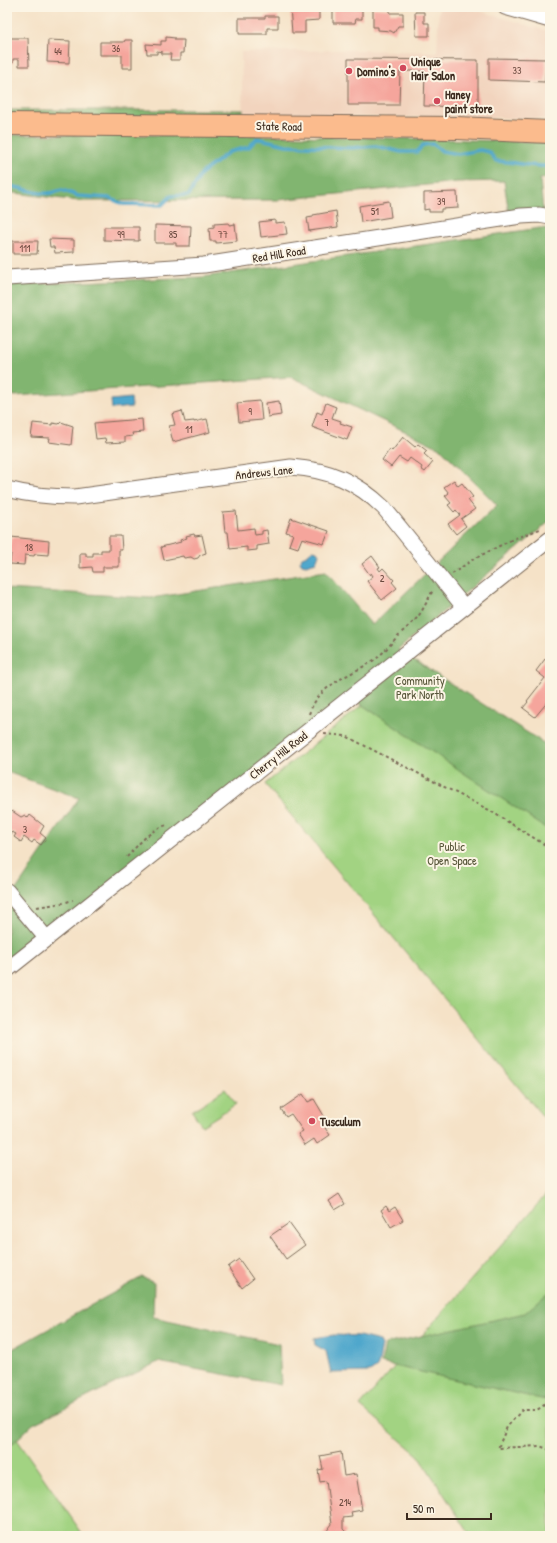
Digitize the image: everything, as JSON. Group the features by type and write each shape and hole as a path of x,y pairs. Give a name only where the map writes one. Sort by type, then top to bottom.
{"highway":[{"name":"State Road","path":"7,124 457,128 550,132"}],"street":[{"path":"505,7 550,20"},
{"name":"Red Hill Road","path":"7,278 204,265 520,216 539,215 550,217"},
{"name":"Andrews Lane","path":"7,489 32,495 75,497 291,467 326,472 357,486 384,508 464,607"},
{"name":"Cherry Hill Road","path":"7,970 464,607 547,534"},
{"path":"7,891 47,939"}],"path":[{"path":"448,577 472,560 513,539 547,534"},
{"path":"306,718 319,695 327,687 376,658 390,647 396,637 417,619 434,588"},
{"path":"323,734 346,736 489,810 550,848"},
{"path":"123,861 145,837 156,830 170,825"},
{"path":"24,912 39,907 72,901 78,896"},
{"path":"550,1401 537,1410 522,1410 507,1427 498,1448 540,1446 550,1450"}],"shaded area":[{"path":"439,7 466,7 550,32 550,119 479,117 243,117 241,52 347,50 437,52"}],"green space":[{"path":"7,110 243,110 243,117 7,117"},
{"path":"7,135 255,135 550,142 550,178 540,179 543,211 509,214 504,181 457,182 278,200 79,201 7,192"},
{"name":"Community Park North","path":"540,228 550,229 550,521 398,650 550,747 550,831 349,696 7,968 7,903 79,798 7,772 7,589 151,598 326,571 372,625 497,505 440,448 291,377 15,396 7,393 7,285 203,277"},
{"name":"Public Open Space","path":"417,661 550,755 550,1125 265,784"},
{"path":"225,1089 236,1104 202,1126 192,1111"},
{"path":"550,1190 550,1536 471,1536 419,1456 360,1406"},
{"path":"142,1277 154,1283 153,1317 279,1344 281,1385 158,1362 33,1424 7,1449 7,1352"},
{"path":"550,1291 550,1401 381,1363 385,1344 525,1313"},
{"path":"7,1425 84,1536 7,1536"}],"water":[{"path":"131,398 132,407 112,409 111,400"},
{"path":"313,550 317,551 319,554 316,562 306,565 302,564 300,561 302,557"},
{"path":"334,1335 359,1336 380,1341 382,1345 377,1367 370,1372 331,1373 326,1351 315,1345 314,1338"}],"building":[{"path":"290,7 319,7 319,20 305,21 305,33 292,33"},
{"path":"333,7 355,9 355,7 362,7 362,19 356,19 355,23 333,23"},
{"path":"373,8 390,9 390,13 403,13 403,26 398,26 394,33 391,31 378,30 378,27 373,27"},
{"path":"415,12 424,12 424,23 429,23 429,36 416,36"},
{"path":"265,16 278,16 278,28 267,28 267,34 239,34 239,18 265,18"},
{"path":"166,37 175,38 175,40 184,40 183,53 180,53 180,60 170,60 171,54 162,54 162,52 157,51 157,54 147,54 146,44 161,45 161,41 166,41"},
{"path":"7,38 28,38 29,66 19,66 19,59 13,59 13,63 7,63"},
{"path":"48,40 70,41 69,63 47,62"},
{"path":"125,40 132,40 132,68 122,68 122,55 100,55 100,42 124,42"},
{"path":"489,58 546,59 545,82 489,80"},
{"path":"348,59 478,60 478,107 424,106 425,71 400,71 399,105 348,105"},
{"path":"457,192 458,208 441,209 441,212 429,212 429,209 424,210 424,193"},
{"path":"389,201 391,217 361,222 359,206"},
{"path":"336,211 338,227 309,231 307,218 313,217 313,215"},
{"path":"275,220 275,223 285,222 287,234 261,237 259,222"},
{"path":"229,223 229,225 235,224 237,241 216,243 216,241 210,241 209,228 214,227 214,224"},
{"path":"155,225 191,226 190,246 176,246 176,243 155,243"},
{"path":"104,227 139,227 139,241 104,240"},
{"path":"49,239 74,240 74,252 55,253 54,247 50,247"},
{"path":"13,241 38,241 37,254 13,254"},
{"path":"260,401 262,420 239,422 237,403"},
{"path":"279,401 281,415 268,417 266,403"},
{"path":"326,403 336,407 332,418 341,421 340,423 352,427 347,440 312,427 317,412 322,414"},
{"path":"182,411 185,422 194,422 207,419 210,432 173,442 169,426 175,425 172,414"},
{"path":"142,419 143,432 132,433 133,436 125,437 125,442 106,443 105,438 96,439 94,423"},
{"path":"61,422 73,426 71,445 49,442 50,438 31,437 33,423 52,425 52,423 59,424"},
{"path":"403,437 415,447 418,444 427,451 424,454 433,462 425,472 421,469 422,467 410,458 407,462 399,457 391,467 382,460 390,449 392,451"},
{"path":"454,480 458,486 462,483 473,497 468,500 475,509 461,519 466,526 456,534 448,524 460,515 456,510 454,512 448,505 451,503 445,496 449,493 444,487"},
{"path":"236,511 238,530 254,528 255,535 262,534 262,531 267,530 269,544 257,546 257,550 247,551 247,547 230,549 228,532 225,532 223,512"},
{"path":"291,518 329,531 324,544 302,538 298,548 289,545 293,534 286,532"},
{"path":"194,534 195,536 202,535 206,553 194,559 191,557 184,558 183,556 164,560 161,547 181,542 180,540 187,538 186,536"},
{"path":"109,536 121,536 122,550 119,550 119,567 103,567 103,572 93,572 92,567 80,568 80,553 86,553 86,556 93,556 93,553 101,553 101,550 109,550"},
{"path":"11,537 49,541 48,555 25,555 24,565 10,564 11,553 9,553"},
{"path":"372,556 380,567 378,568 380,571 383,568 394,580 392,582 397,588 382,600 367,581 373,576 371,573 370,575 362,564"},
{"path":"545,659 550,663 550,699 535,717 523,708 545,678 536,671"},
{"path":"12,811 21,817 25,815 28,818 30,815 44,826 40,833 46,838 41,845 34,840 32,843 24,837 21,842 14,837 16,834 12,832 10,834 7,832 7,815 8,816"},
{"name":"Tusculum","path":"303,1094 308,1102 314,1099 330,1126 325,1128 330,1135 317,1144 314,1139 305,1145 298,1134 303,1131 291,1114 286,1117 281,1109"},
{"path":"339,1194 345,1204 335,1210 329,1201"},
{"path":"386,1206 389,1211 395,1207 403,1220 391,1227 381,1210"},
{"path":"289,1223 305,1245 286,1259 270,1236"},
{"path":"239,1259 253,1279 242,1288 228,1267"},
{"path":"341,1452 344,1476 356,1474 362,1510 351,1512 352,1517 343,1518 343,1529 346,1532 343,1536 323,1536 332,1524 326,1481 320,1482 318,1470 323,1469 320,1456"}],"waterway":[{"path":"7,186 40,193 62,190 78,196 109,198 123,204 162,205 171,196 189,195 202,173 229,152 249,147 257,138 286,145 351,148 376,146 401,152 417,152 423,145 433,144 442,151 458,154 480,150 489,152 496,161 536,166 550,166"}],"place":[{"name":"Unique Hair Salon","path":"403,68"},
{"name":"Domino's","path":"349,71"},
{"name":"Haney paint store","path":"437,101"},
{"name":"Tusculum","path":"312,1121"}]}
